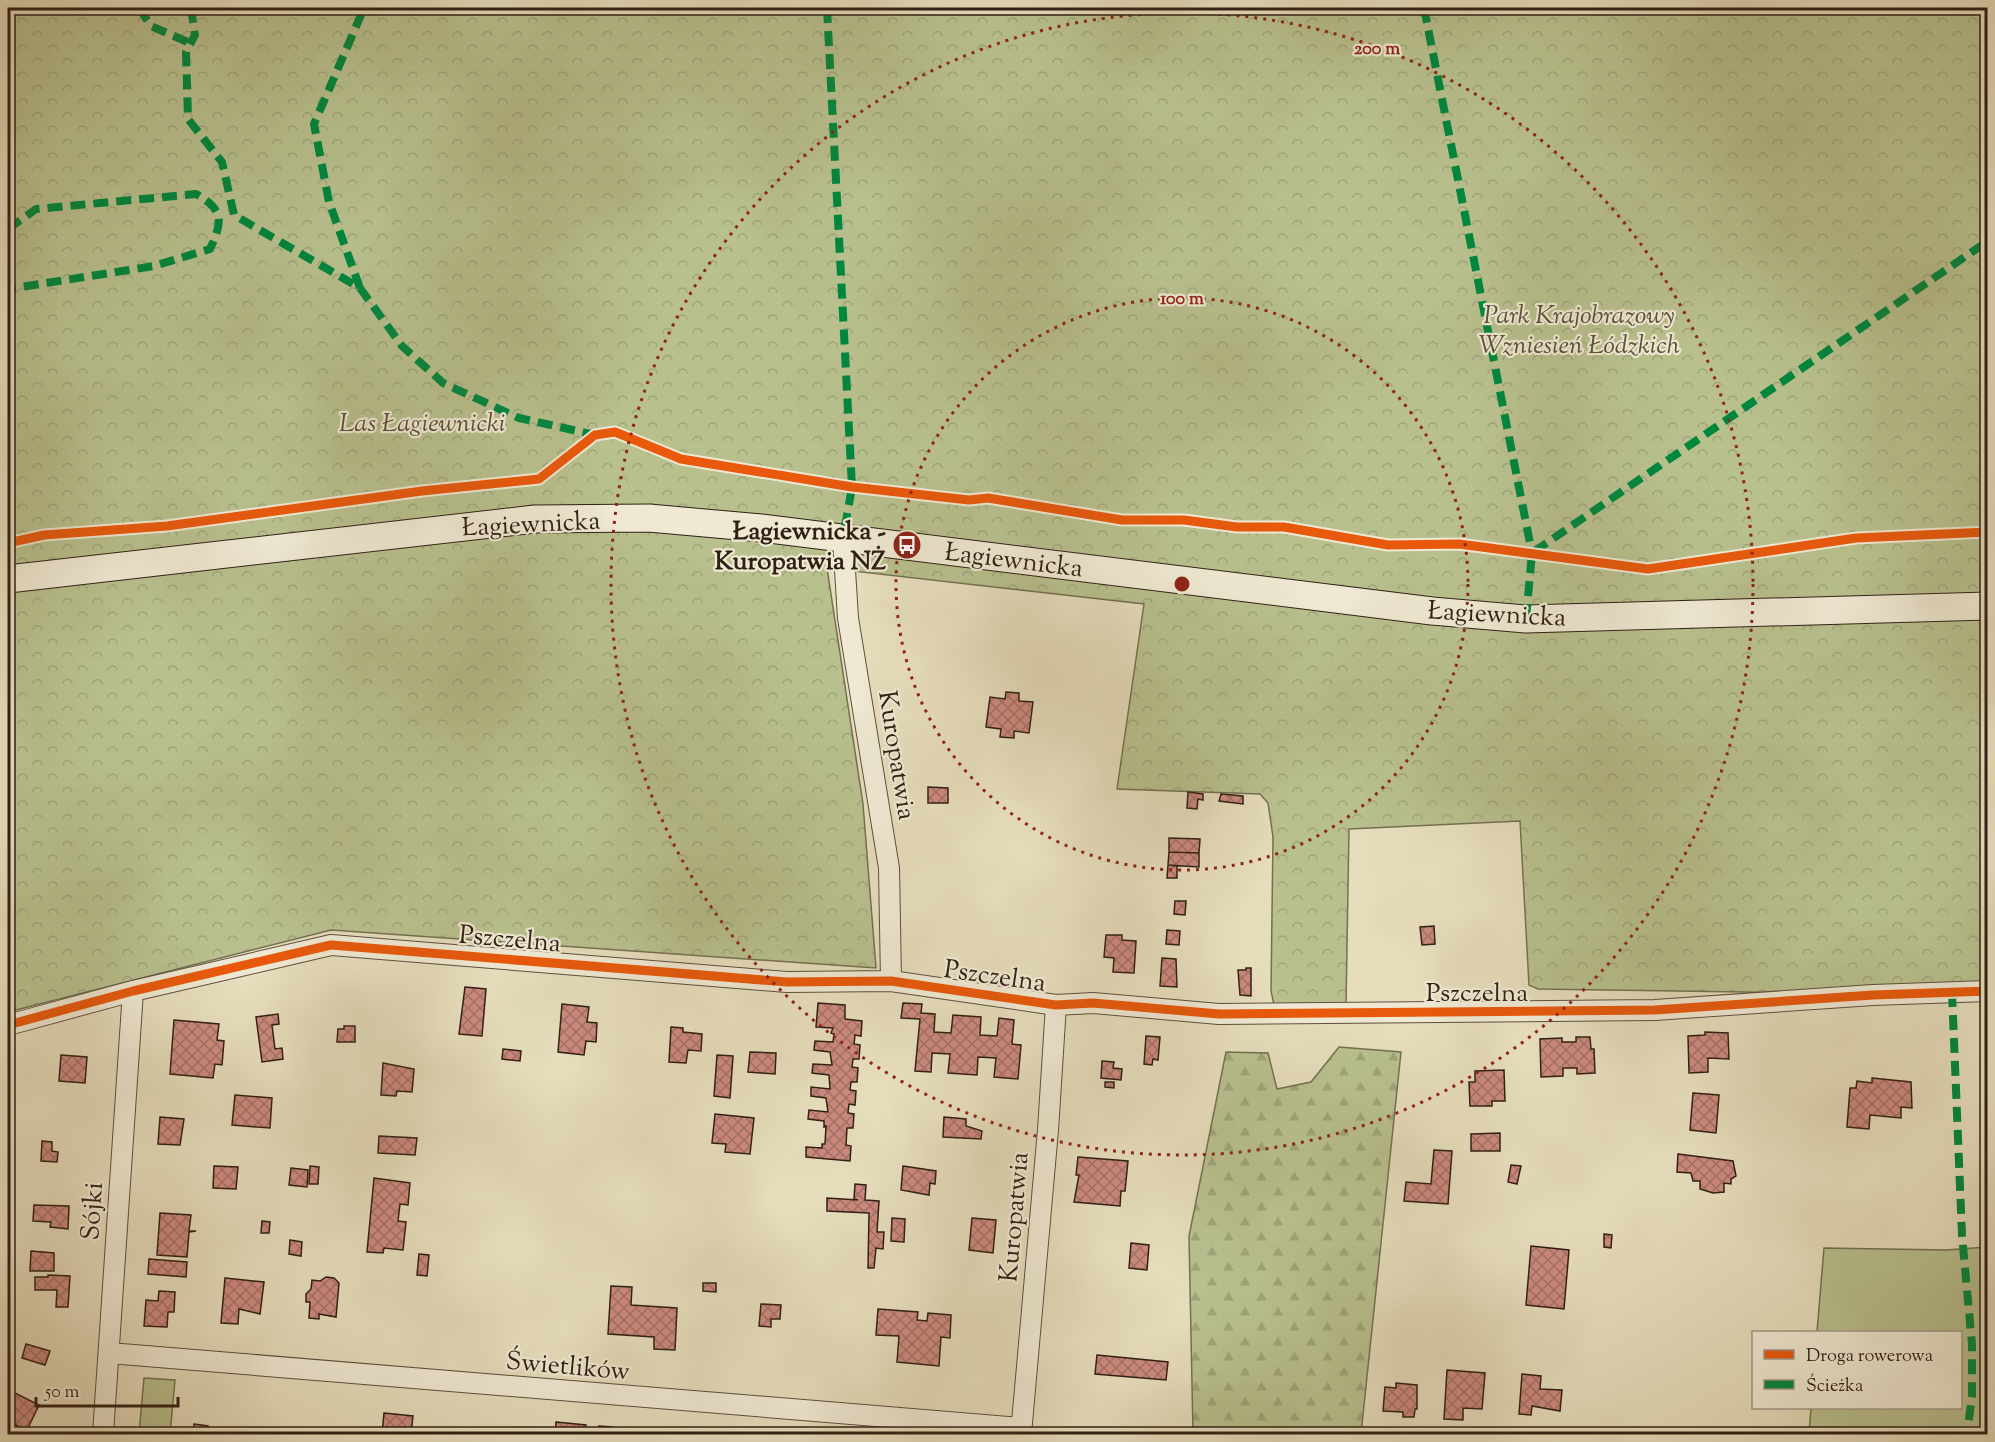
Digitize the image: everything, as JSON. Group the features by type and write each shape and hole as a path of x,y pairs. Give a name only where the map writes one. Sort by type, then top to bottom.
{"street":[{"name":"Łagiewnicka","path":"8,579 536,519 604,518 694,521 1412,609 1526,619 1988,606"},
{"name":"Kuropatwia","path":"843,538 848,618 889,868 891,981"},
{"name":"Pszczelna","path":"8,1025 133,991 332,945 787,982 891,981 1056,1005 1093,1003 1219,1014 1655,1010 1873,995 1988,991"},
{"name":"Sójki","path":"103,1434 133,991"},
{"name":"Kuropatwia","path":"1021,1431 1048,1130 1056,1005"},
{"name":"Świetlików","path":"109,1353 1021,1431"}],"green space":[{"name":"Las Łagiewnicki","path":"8,8 1987,8 1987,991 1880,994 1538,989 1529,985 1520,821 1349,829 1346,1005 1274,1005 1271,991 1273,837 1268,803 1260,794 1117,789 1144,604 827,568 863,804 876,968 331,930 8,1012"},
{"path":"1339,1047 1401,1052 1361,1434 1193,1434 1189,1236 1226,1052 1268,1053 1277,1089 1311,1082"},
{"path":"1987,1247 1987,1434 1809,1434 1811,1409 1962,1409 1962,1331 1817,1331 1824,1248 1946,1250"},
{"path":"144,1378 175,1380 170,1434 139,1434"}],"building":[{"path":"1006,692 1019,693 1019,701 1033,702 1029,733 1014,731 1014,738 1000,737 1001,729 986,727 990,697 1005,699"},
{"path":"928,787 948,788 948,803 928,803"},
{"path":"1188,792 1203,794 1203,800 1198,799 1197,809 1187,808"},
{"path":"1221,794 1243,796 1243,804 1219,801"},
{"path":"1169,838 1200,839 1199,853 1169,852"},
{"path":"1169,852 1199,853 1199,867 1168,865"},
{"path":"1168,865 1177,866 1177,878 1167,878"},
{"path":"1175,901 1186,901 1185,915 1174,914"},
{"path":"1434,926 1435,944 1422,945 1420,927"},
{"path":"1167,930 1180,931 1179,945 1166,944"},
{"path":"1106,935 1122,935 1122,940 1136,941 1134,973 1113,972 1114,958 1104,957"},
{"path":"1162,958 1176,959 1177,987 1160,986"},
{"path":"1246,968 1251,968 1251,996 1240,995 1238,970 1246,970"},
{"path":"465,987 486,989 482,1036 459,1034"},
{"path":"818,1003 845,1005 845,1019 862,1021 861,1036 855,1035 854,1044 860,1045 859,1059 853,1059 852,1067 858,1068 857,1082 851,1082 850,1090 856,1091 855,1105 849,1104 848,1113 854,1114 853,1128 847,1128 846,1145 851,1146 850,1161 806,1157 806,1147 822,1148 822,1144 825,1144 824,1121 808,1119 809,1110 828,1112 826,1098 811,1096 811,1087 830,1089 829,1075 812,1073 813,1064 832,1065 830,1052 814,1050 815,1041 833,1042 834,1034 831,1033 833,1028 816,1027"},
{"path":"903,1003 922,1004 921,1013 935,1014 934,1032 951,1033 953,1015 981,1017 980,1035 997,1036 999,1018 1014,1020 1012,1044 1021,1045 1018,1079 994,1077 996,1058 978,1057 977,1075 948,1073 950,1054 932,1053 931,1072 915,1071 920,1019 901,1018"},
{"path":"562,1004 589,1007 587,1022 597,1023 596,1042 586,1041 584,1055 558,1052"},
{"path":"278,1014 279,1024 272,1025 275,1049 282,1048 283,1059 262,1062 256,1017"},
{"path":"174,1020 219,1024 217,1040 224,1041 222,1065 215,1064 213,1078 170,1074"},
{"path":"344,1026 355,1026 355,1042 337,1042 338,1029 344,1029"},
{"path":"671,1027 683,1028 683,1032 702,1034 701,1051 688,1050 686,1063 669,1062"},
{"path":"1705,1032 1728,1033 1729,1059 1708,1058 1708,1072 1689,1073 1688,1036 1705,1035"},
{"path":"1146,1036 1160,1037 1158,1060 1153,1059 1152,1065 1144,1064"},
{"path":"1576,1037 1590,1037 1591,1049 1594,1049 1595,1073 1577,1074 1577,1068 1563,1068 1563,1076 1541,1077 1540,1039 1562,1038 1562,1042 1576,1042"},
{"path":"503,1049 521,1051 520,1061 502,1059"},
{"path":"750,1052 776,1053 775,1074 748,1072"},
{"path":"61,1055 87,1057 85,1083 59,1081"},
{"path":"717,1055 733,1056 730,1098 714,1096"},
{"path":"1102,1061 1114,1062 1113,1068 1122,1069 1121,1080 1101,1078"},
{"path":"383,1063 414,1069 412,1092 397,1091 396,1096 381,1095"},
{"path":"1504,1070 1505,1101 1492,1101 1492,1106 1470,1106 1469,1082 1475,1082 1475,1071"},
{"path":"1872,1078 1911,1082 1912,1108 1901,1107 1901,1118 1870,1115 1869,1129 1847,1127 1850,1088 1856,1088 1857,1081 1872,1083"},
{"path":"1105,1082 1114,1082 1114,1088 1105,1087"},
{"path":"1693,1093 1719,1095 1716,1133 1690,1130"},
{"path":"235,1095 272,1098 270,1128 232,1125"},
{"path":"715,1114 754,1118 750,1154 725,1152 726,1144 712,1143"},
{"path":"160,1117 184,1119 180,1145 158,1144"},
{"path":"944,1117 966,1119 966,1126 982,1131 981,1139 943,1137"},
{"path":"1500,1133 1500,1151 1471,1151 1471,1134"},
{"path":"379,1136 417,1138 415,1155 378,1153"},
{"path":"42,1141 52,1142 52,1151 58,1152 57,1162 41,1161"},
{"path":"1434,1150 1452,1151 1448,1204 1404,1201 1406,1182 1431,1184"},
{"path":"1678,1154 1733,1161 1736,1176 1731,1179 1731,1184 1724,1183 1724,1192 1713,1193 1700,1189 1700,1181 1693,1181 1691,1173 1677,1172"},
{"path":"1078,1157 1128,1161 1125,1191 1121,1191 1120,1206 1074,1202 1079,1175 1076,1175"},
{"path":"1511,1165 1521,1166 1517,1184 1508,1182"},
{"path":"214,1166 238,1167 236,1189 213,1188"},
{"path":"310,1166 319,1167 318,1184 309,1184"},
{"path":"903,1166 936,1171 935,1184 930,1183 929,1195 901,1190"},
{"path":"291,1168 308,1170 307,1187 289,1185"},
{"path":"374,1178 410,1183 408,1205 400,1204 398,1221 406,1222 403,1250 384,1248 383,1253 367,1252"},
{"path":"855,1184 866,1185 865,1200 879,1201 877,1232 884,1232 883,1249 876,1248 874,1268 868,1268 869,1213 827,1211 827,1198 858,1200 854,1199"},
{"path":"34,1205 69,1206 68,1229 50,1227 51,1222 33,1221"},
{"path":"160,1213 191,1215 189,1231 196,1231 189,1232 187,1257 157,1255"},
{"path":"892,1218 905,1219 904,1242 891,1241"},
{"path":"972,1218 996,1220 993,1253 969,1250"},
{"path":"262,1221 270,1222 269,1233 261,1233"},
{"path":"1604,1234 1612,1235 1611,1248 1604,1247"},
{"path":"290,1240 302,1242 301,1256 289,1254"},
{"path":"1131,1243 1149,1245 1147,1270 1129,1268"},
{"path":"1531,1246 1569,1250 1564,1309 1526,1305"},
{"path":"31,1251 54,1253 54,1271 30,1271"},
{"path":"419,1254 429,1255 427,1276 417,1275"},
{"path":"149,1259 187,1262 186,1277 148,1274"},
{"path":"48,1275 70,1276 68,1307 56,1307 57,1290 35,1290 35,1277 48,1277"},
{"path":"326,1277 334,1278 339,1283 336,1317 319,1314 319,1319 309,1318 310,1302 306,1302 306,1294 311,1289 312,1280 320,1281"},
{"path":"225,1278 264,1282 260,1314 239,1309 238,1324 221,1323"},
{"path":"703,1283 716,1283 716,1292 703,1291"},
{"path":"611,1286 632,1287 631,1305 677,1308 675,1350 654,1349 654,1337 608,1334"},
{"path":"159,1291 175,1292 174,1312 168,1312 167,1327 144,1326 146,1300 158,1301"},
{"path":"761,1304 781,1305 780,1319 771,1319 771,1327 759,1326"},
{"path":"878,1309 918,1312 917,1320 927,1321 928,1313 951,1315 950,1338 941,1337 939,1366 897,1362 899,1336 876,1335"},
{"path":"26,1344 50,1351 45,1365 22,1358"},
{"path":"1097,1355 1168,1362 1166,1380 1095,1374"},
{"path":"1447,1370 1485,1373 1482,1409 1463,1408 1463,1420 1444,1419"},
{"path":"1522,1374 1541,1376 1540,1389 1562,1390 1560,1411 1532,1406 1531,1415 1519,1414"},
{"path":"1396,1383 1417,1385 1417,1409 1415,1409 1414,1417 1403,1417 1403,1412 1383,1411 1385,1387 1396,1388"},
{"path":"13,1392 39,1405 28,1428 40,1434 14,1434 18,1426 8,1421 8,1404"},
{"path":"384,1413 413,1416 411,1434 382,1434"},
{"path":"556,1422 586,1425 585,1434 555,1434"},
{"path":"194,1424 208,1426 207,1434 193,1434"},
{"path":"599,1426 612,1427 612,1434 598,1434"},
{"path":"624,1430 637,1431 637,1434 624,1434"}],"marked path":[{"path":"139,8 151,26 190,43"},
{"path":"191,8 195,35 186,52 188,119 222,162 234,215 360,288 402,346 443,383 519,418 595,435"},
{"path":"360,288 329,202 314,124 364,8"},
{"path":"827,8 852,487 843,538"},
{"path":"1424,8 1532,553"},
{"path":"8,229 36,209 196,194 212,205 219,224 210,249 154,266 8,289"},
{"path":"1526,619 1532,553 1988,241"},
{"path":"1952,992 1962,1235 1972,1344 1972,1396 1967,1434"}],"cycle path":[{"path":"8,543 44,535 167,526 422,491 539,479 595,435 615,432 681,459 852,487 969,500 988,498 1122,520 1184,520 1237,527 1284,527 1388,545 1459,544 1648,569 1856,538 1988,532"},
{"path":"8,1025 133,991 331,945 787,982 891,981 1056,1005 1093,1003 1219,1014 1655,1010 1873,995 1988,991"}],"place":[{"name":"Łagiewnicka - Kuropatwia NŻ","path":"907,545"}],"park label":[{"name":"Park Krajobrazowy Wzniesień Łódzkich","path":"1579,329"}]}
